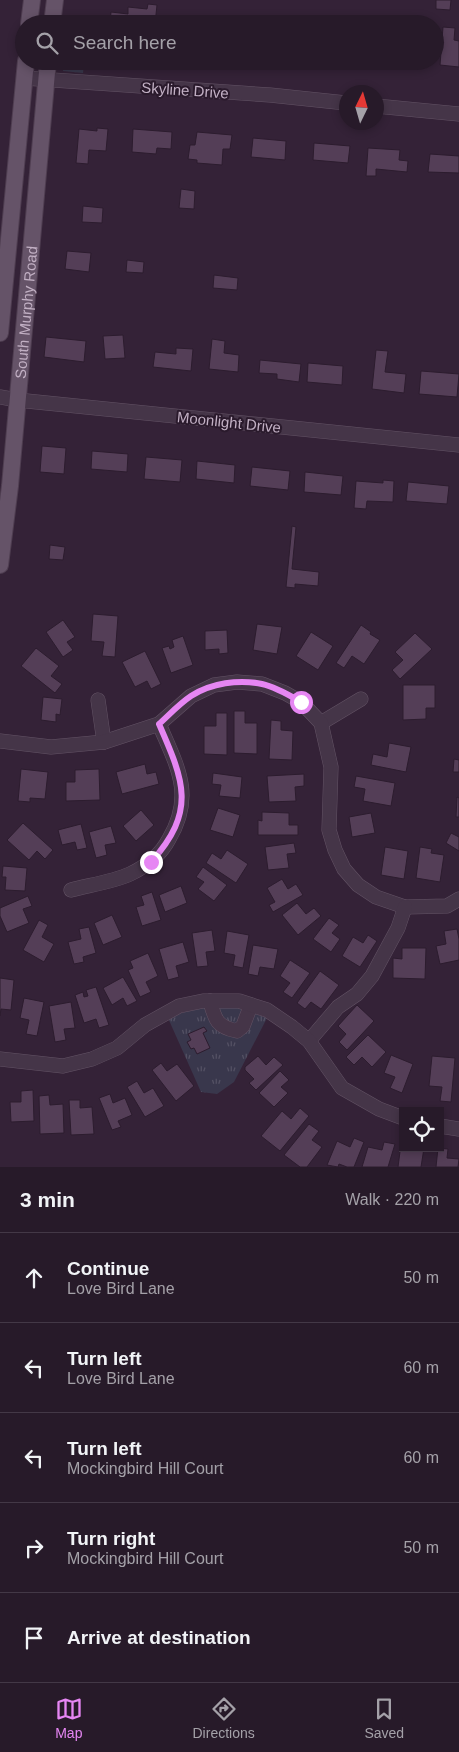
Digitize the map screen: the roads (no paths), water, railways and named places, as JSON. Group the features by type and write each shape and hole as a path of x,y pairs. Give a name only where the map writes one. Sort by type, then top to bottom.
{"main road":[{"path":"30,15 32,0"},
{"path":"53,15 55,0"},
{"name":"South Murphy Road","path":"0,333 25,70"},
{"name":"South Murphy Road","path":"0,565 10,486 47,70"}],"street":[{"name":"Skyline Drive","path":"24,78 270,95 339,102"},
{"path":"384,107 459,114"},
{"name":"Moonlight Drive","path":"0,397 459,444"},
{"path":"0,741 52,747 104,742 159,724 191,696 214,686 237,682 262,684 301,702 321,723 332,767 329,830 335,850 344,869 358,885 376,897 405,907 447,906 459,899"},
{"path":"321,723 361,698"},
{"path":"98,700 104,742"},
{"path":"71,890 128,875 151,862 164,848 176,827 183,805 182,784 175,761 159,724"},
{"path":"309,1041 338,1007 357,994 372,976 398,928 405,907"},
{"path":"0,1059 63,1066 92,1059 117,1048 145,1025 179,1006 203,1001 239,1001 267,1010 309,1041 342,1088 379,1109 399,1116"},
{"path":"210,1001 218,1023 226,1028 238,1031 243,1026 251,1005"},
{"path":"444,1127 459,1129"}]}
